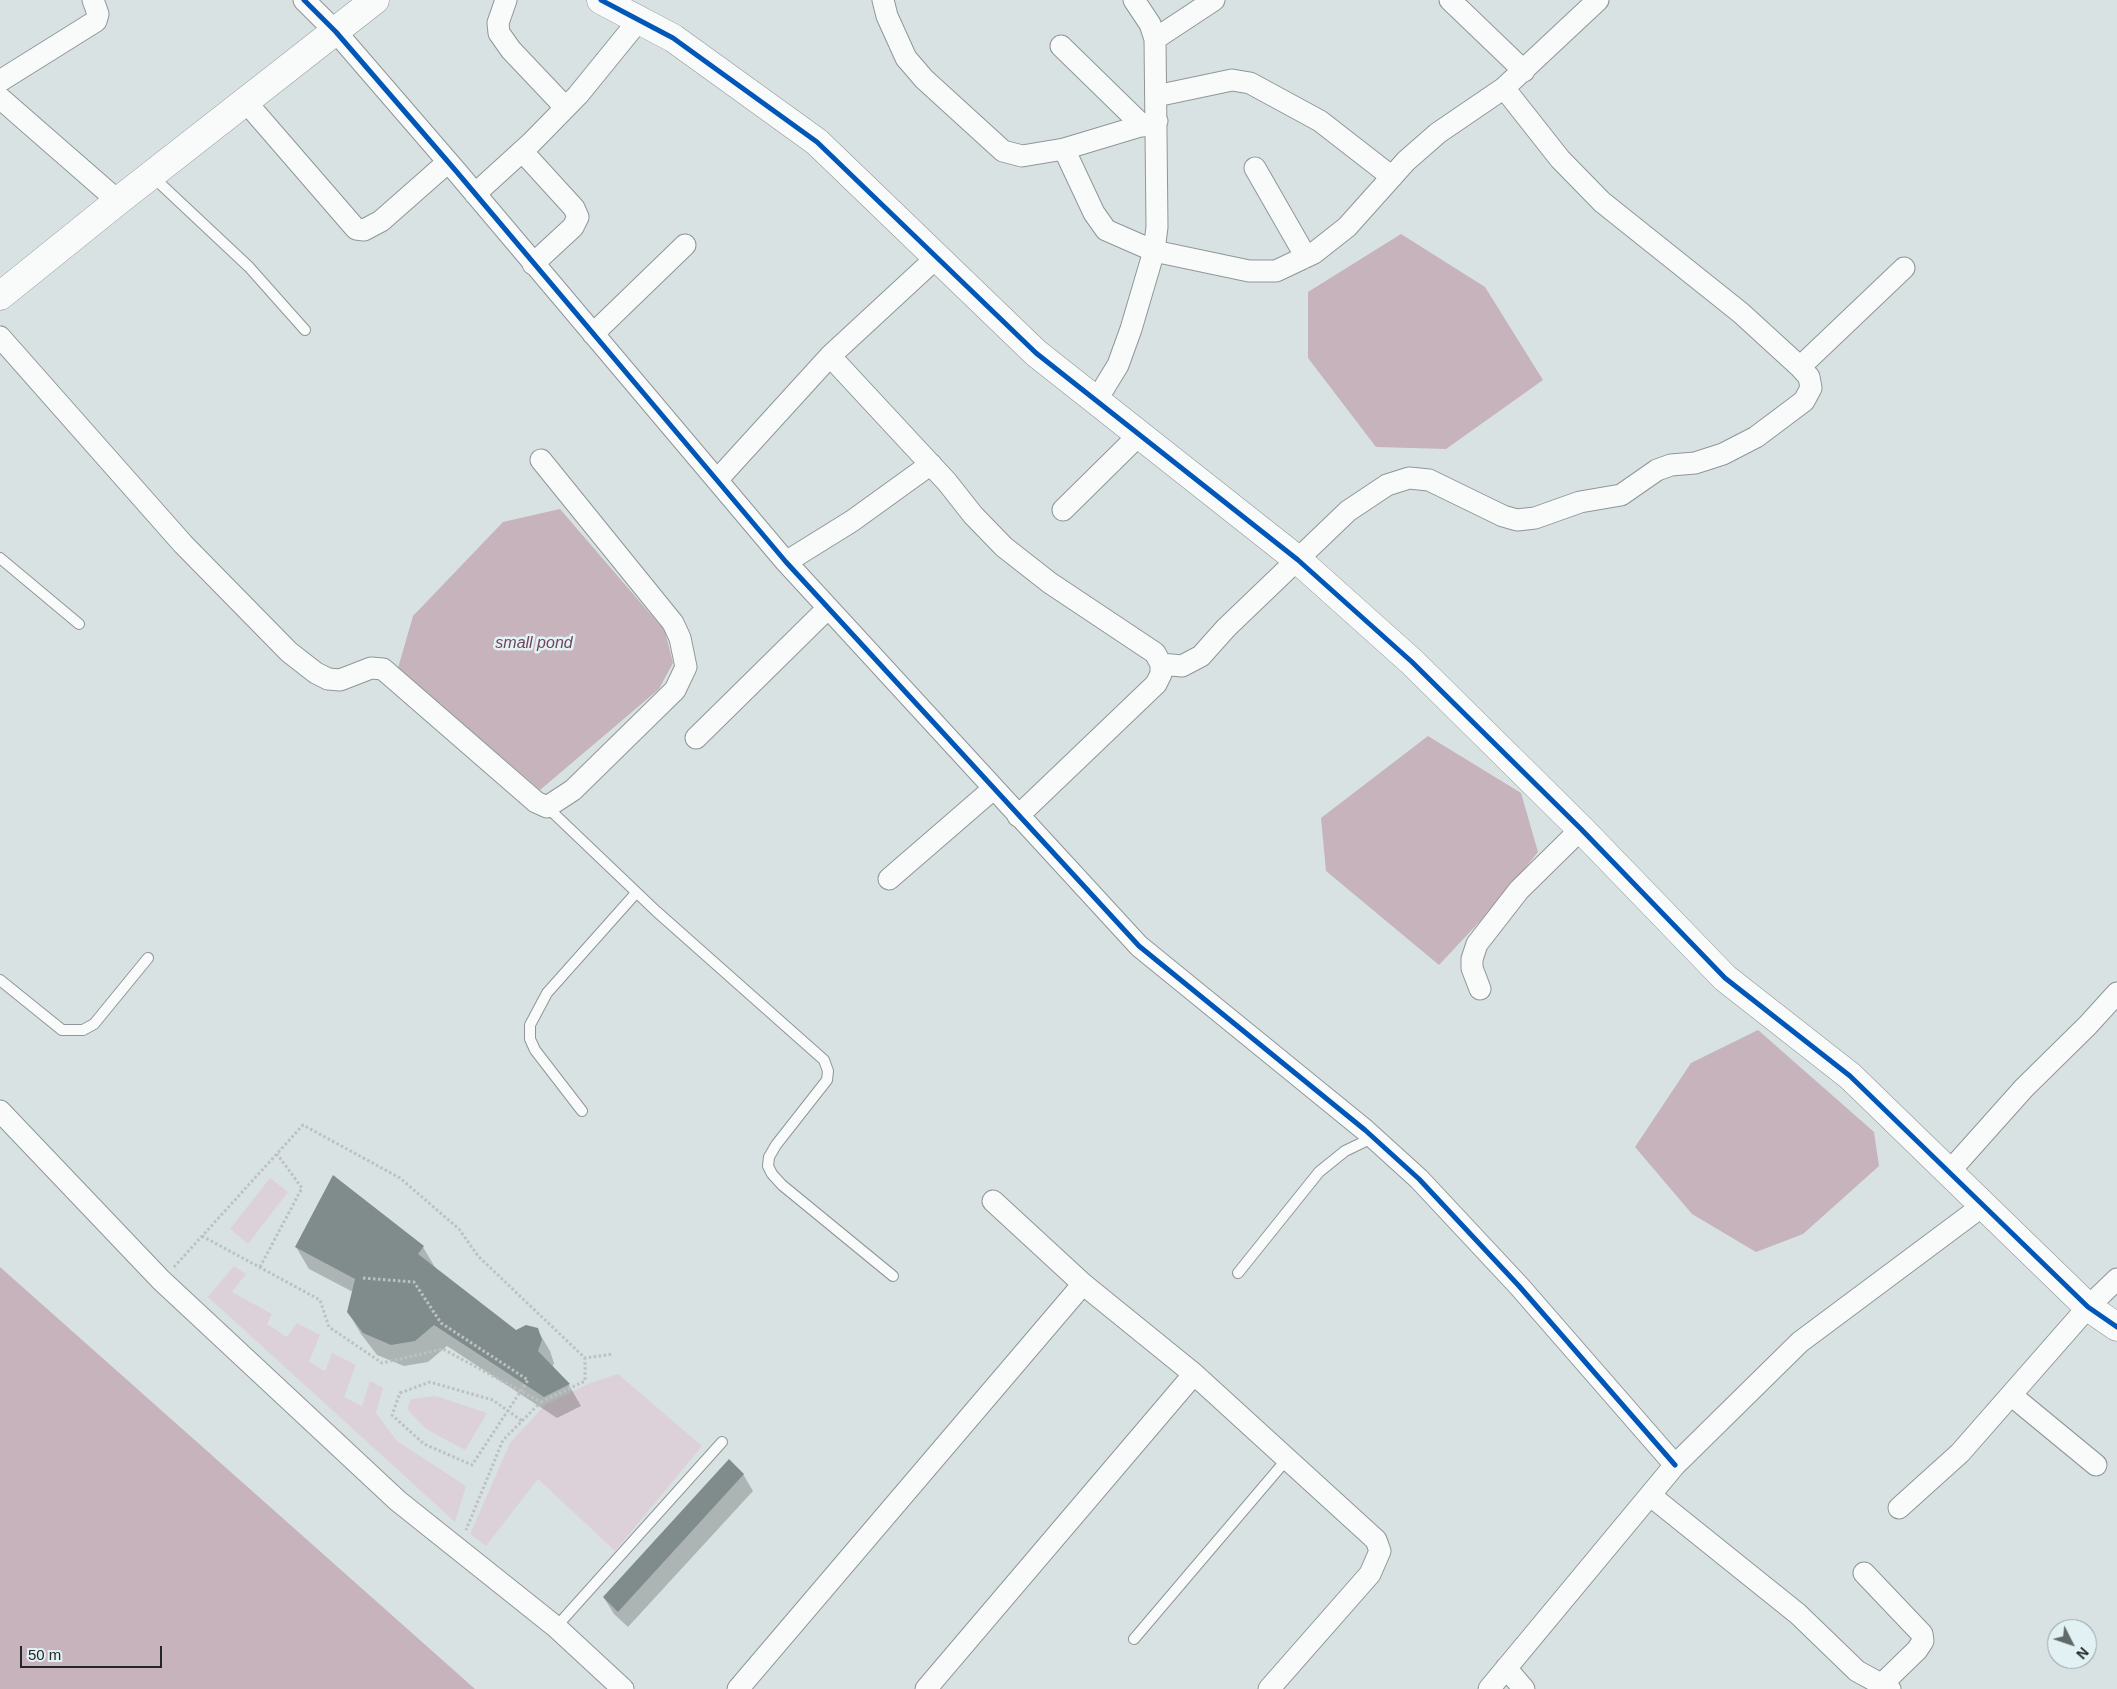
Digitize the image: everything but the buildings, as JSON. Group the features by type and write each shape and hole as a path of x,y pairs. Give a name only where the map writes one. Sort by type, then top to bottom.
{"street":[{"path":"0,81 96,21 98,14 93,0"},
{"path":"304,0 336,32 448,162 718,479 786,562 1018,816 1140,946 1419,1179 1519,1286 1674,1466"},
{"path":"0,296 118,200 375,0"},
{"path":"506,0 498,23 503,40 565,108"},
{"path":"601,0 673,38 817,142 1036,353 1298,560 1412,662 1581,829 1725,978 1850,1076 1949,1172 1985,1204 2088,1307 2117,1327"},
{"path":"883,0 887,16 906,58 924,79 1003,151 1022,156 1064,149 1150,124"},
{"path":"1096,401 1118,365 1154,251 1157,227 1150,124 1156,96 1155,39 1150,24 1134,0"},
{"path":"1155,39 1214,0"},
{"path":"1450,0 1524,71"},
{"path":"1064,149 1100,223 1106,230 1154,251 1249,271 1276,271 1306,257 1347,228 1392,177 1438,133 1504,88 1598,0"},
{"path":"475,194 565,108 639,20"},
{"path":"1061,46 1150,124"},
{"path":"1156,96 1232,80 1250,83 1320,121 1392,177"},
{"path":"1161,664 1182,666 1202,656 1226,628 1348,511 1386,485 1409,478 1429,480 1503,516 1517,520 1535,518 1580,502 1621,495 1657,470 1671,465 1695,463 1723,454 1756,437 1804,401 1811,388 1809,377 1800,367 1741,313 1602,202 1560,160 1504,88"},
{"path":"0,98 118,200"},
{"path":"246,102 356,229 364,230 381,221 448,162"},
{"path":"522,151 574,208 578,217 573,227 534,264"},
{"path":"1256,168 1306,257"},
{"path":"593,334 684,245"},
{"path":"718,479 830,356 936,258"},
{"path":"1800,367 1904,268"},
{"path":"0,337 183,544 289,652 316,673 328,679 340,680 371,668 383,669 536,802 546,807 573,790 675,690 686,667 680,638 673,623 541,460"},
{"path":"830,356 931,464 973,515 1004,547 1050,583 1155,653 1161,664 1161,674 1156,684 1018,816"},
{"path":"1063,510 1139,435"},
{"path":"786,562 852,521 931,464"},
{"path":"696,738 828,609"},
{"path":"889,879 993,789"},
{"path":"1480,989 1472,968 1472,959 1477,944 1519,890 1581,829"},
{"path":"1949,1172 2024,1088 2088,1025 2117,992"},
{"path":"0,1111 161,1280 398,1501 556,1627 623,1689"},
{"path":"993,1201 1083,1284 1194,1374 1376,1540 1380,1551 1370,1574 1269,1689"},
{"path":"1489,1689 1674,1466 1800,1342 1985,1204"},
{"path":"1898,1508 1947,1466 2088,1307 2117,1279"},
{"path":"750,1685 1083,1284"},
{"path":"926,1689 1194,1374"},
{"path":"2011,1395 2096,1465"},
{"path":"1651,1496 1798,1614 1857,1671 1886,1687 1917,1650 1923,1641 1922,1634 1864,1573"},
{"path":"1506,1668 1524,1689"}],"lane":[{"path":"151,175 249,267 305,330"},
{"path":"0,558 79,624"},
{"path":"546,807 636,893 824,1060 828,1072 827,1080 776,1144 769,1157 768,1166 772,1174 782,1185 893,1276"},
{"path":"582,1111 535,1050 530,1039 530,1025 547,993 636,893"},
{"path":"0,980 62,1030 83,1030 94,1024 148,958"},
{"path":"1238,1273 1299,1195 1325,1166 1345,1150 1372,1138"},
{"path":"556,1627 722,1442"},
{"path":"1134,1639 1287,1459"}],"path":[{"path":"161,1280 303,1125 400,1178 459,1229 478,1256 585,1358 585,1381 541,1402 503,1440 466,1531 453,1545"},
{"path":"260,1268 302,1188 277,1154"},
{"path":"202,1236 320,1300 329,1327 382,1363 443,1349 541,1402"},
{"path":"363,1278 414,1282 441,1323 528,1380 513,1403 508,1411 503,1419 472,1465 424,1444 417,1438 392,1414 400,1393 430,1382 493,1400 507,1411 514,1416 522,1421"},
{"path":"585,1358 613,1354"}],"shaded area":[{"path":"270,1178 288,1192 248,1244 230,1229"},
{"path":"234,1266 246,1274 232,1292 272,1314 267,1324 287,1337 297,1323 320,1335 309,1362 325,1371 332,1353 356,1365 344,1397 362,1406 370,1381 383,1388 376,1413 397,1441 466,1486 455,1522 208,1297"},
{"path":"618,1374 702,1446 615,1551 538,1479 486,1546 470,1534 510,1443 545,1405 590,1383"},
{"path":"436,1396 487,1413 465,1450 426,1429 407,1409 411,1399"}],"water":[{"path":"1401,234 1485,287 1543,380 1446,449 1376,447 1308,358 1308,292"},
{"name":"small pond","path":"560,509 665,631 673,663 659,689 540,790 398,668 413,616 503,522"},
{"path":"1428,736 1521,793 1538,852 1497,903 1439,965 1326,871 1321,818"},
{"path":"1758,1030 1874,1132 1879,1166 1803,1234 1756,1252 1692,1214 1635,1147 1691,1063"},
{"path":"0,1267 475,1689 0,1689"}],"cycle path":[{"path":"304,0 336,32 456,171 786,562 1139,946 1365,1130 1419,1179 1519,1286 1675,1465"},
{"path":"601,0 673,38 817,142 1036,353 1298,560 1412,662 1581,829 1725,978 1850,1076 2088,1307 2117,1327"}]}
